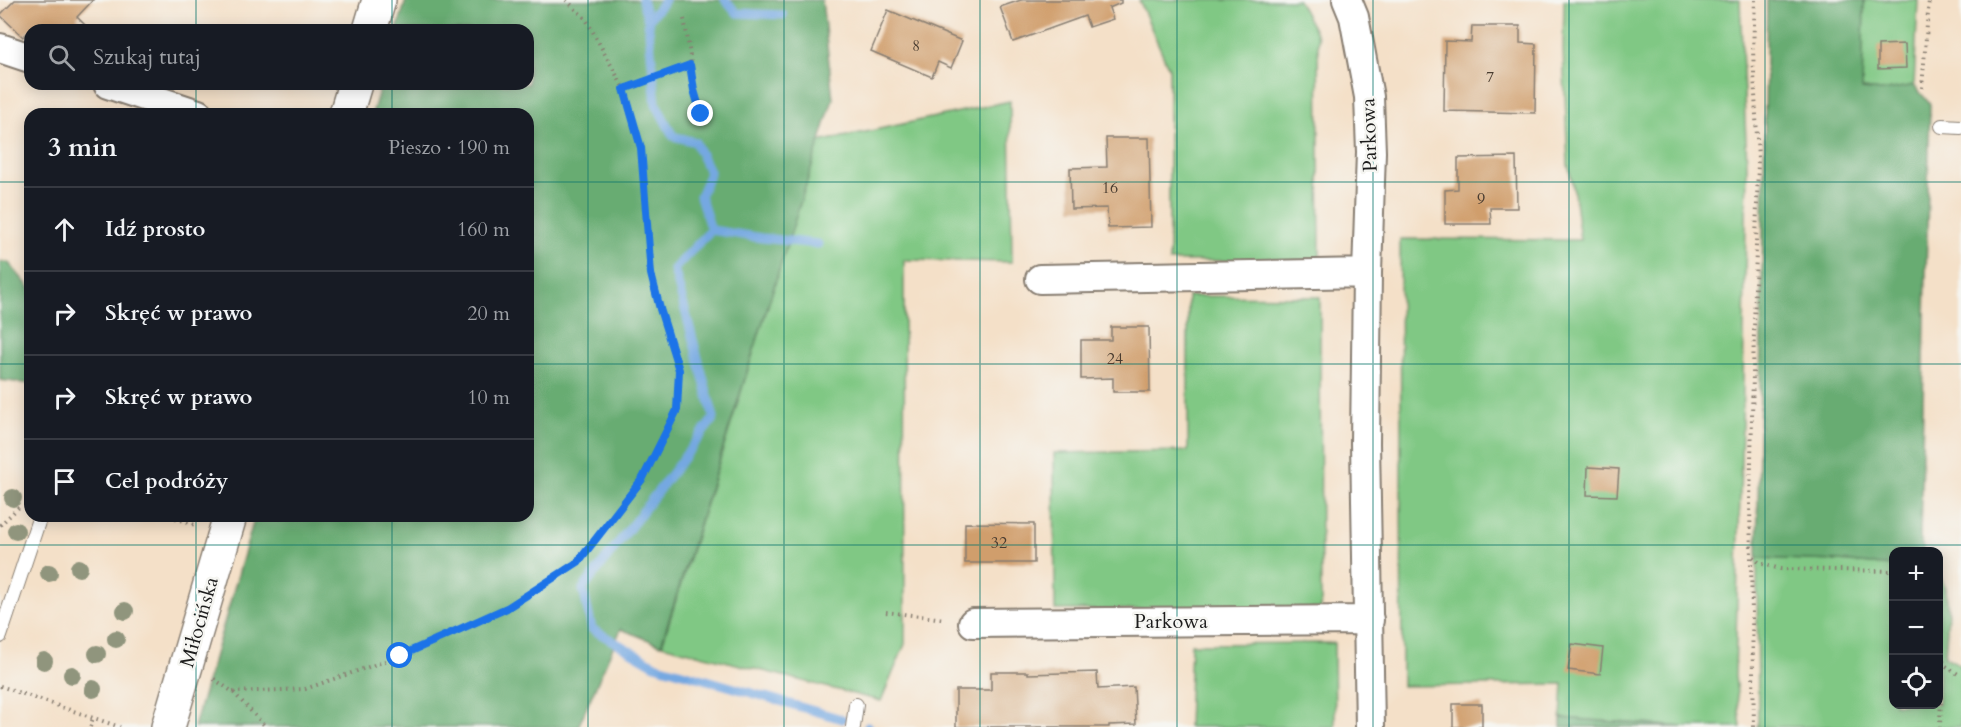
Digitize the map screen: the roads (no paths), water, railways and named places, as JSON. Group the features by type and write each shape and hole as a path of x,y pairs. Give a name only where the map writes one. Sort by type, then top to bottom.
{"street":[{"path":"372,24 379,0"},
{"name":"Parkowa","path":"1347,0 1354,17 1369,96 1371,152 1365,443 1370,727"},
{"path":"0,48 24,56"},
{"path":"126,90 180,108"},
{"path":"348,108 353,90"},
{"path":"1040,279 1367,273"},
{"name":"Miłocińska","path":"168,727 228,522"},
{"name":"Parkowa","path":"973,623 1369,620"}],"lane":[{"path":"1942,126 1961,127"},
{"path":"0,636 38,522"},
{"path":"853,727 856,705"}],"waterway":[{"path":"642,0 648,20 656,104 673,136 695,142 710,173 700,196 711,230 674,269 714,418 583,589 592,629 655,665 842,719"},
{"path":"648,20 665,0"},
{"path":"725,0 737,13 783,15"},
{"path":"711,230 818,244"}]}
